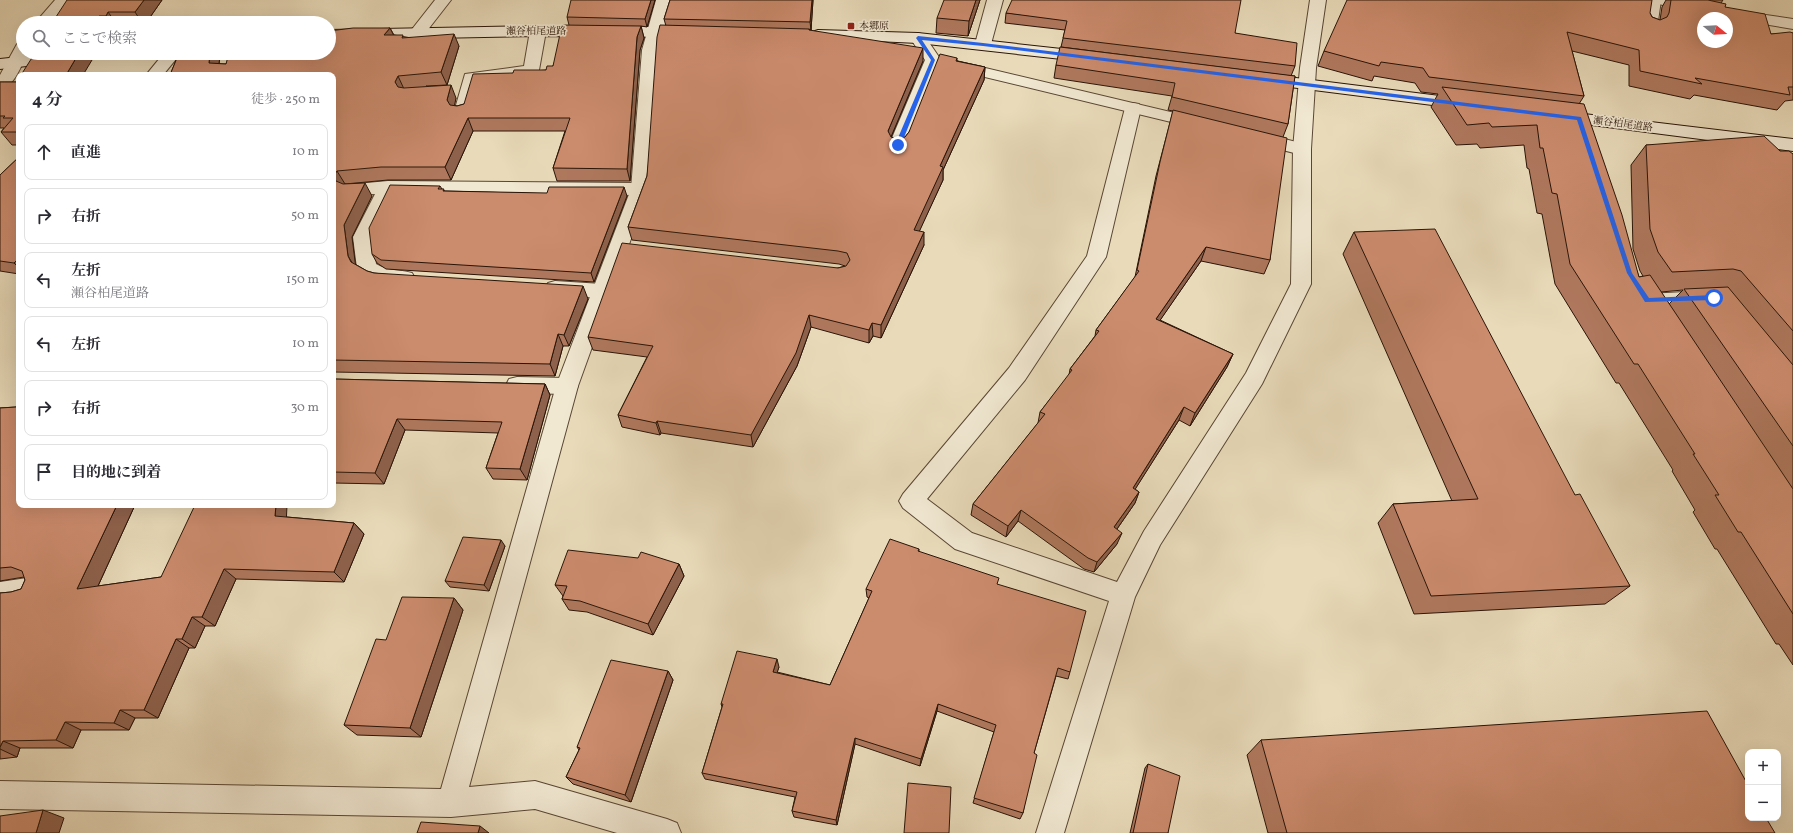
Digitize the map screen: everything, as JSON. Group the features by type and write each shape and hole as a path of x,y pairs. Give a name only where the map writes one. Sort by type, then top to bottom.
{"street":[{"path":"49,16 63,0"},
{"path":"417,33 442,0"},
{"path":"451,803 568,386 602,291 626,248 640,189 650,50 664,0"},
{"path":"983,44 995,0"},
{"path":"1050,833 1123,595 1152,538 1254,378 1301,284 1302,149 1307,85 1318,0"},
{"path":"1649,28 1653,0"},
{"path":"1660,0 1700,12"},
{"path":"1740,0 1739,10 1750,18 1769,28 1781,38"},
{"path":"1733,15 1793,24"},
{"path":"462,112 460,90 471,78 531,70 538,31"},
{"name":"瀬谷柏尾道路","path":"336,35 538,31 703,33"},
{"path":"799,35 918,38 983,44 1102,59"},
{"path":"918,38 933,60 1218,128"},
{"path":"0,85 7,76 7,63 16,54"},
{"path":"7,63 34,60"},
{"path":"157,72 167,60"},
{"path":"898,145 933,60"},
{"path":"1252,78 1478,106"},
{"path":"1123,595 964,541 911,501 1017,374 1096,257 1133,108"},
{"name":"瀬谷柏尾道路","path":"1540,114 1793,145"},
{"path":"1579,119 1586,141"},
{"path":"1241,134 1302,149"},
{"path":"351,189 388,187 640,189"},
{"path":"388,187 364,237 368,268 382,277 422,279"},
{"path":"540,287 602,291"},
{"path":"1660,320 1642,292 1714,298 1719,303"},
{"path":"497,384 568,386"},
{"path":"0,593 27,589"},
{"path":"0,795 451,803 535,795 667,833"}],"building":[{"path":"67,0 144,0 135,12 108,12 106,16 57,16"},
{"path":"571,0 651,0 645,19 567,17"},
{"path":"670,0 812,0 810,22 664,19"},
{"path":"944,0 976,0 969,21 937,18"},
{"path":"1012,0 1241,0 1235,33 1297,43 1295,66 1063,38 1067,21 1006,13"},
{"path":"1347,0 1652,0 1650,13 1652,17 1660,20 1667,17 1671,0 1708,0 1726,4 1725,7 1765,14 1771,34 1793,33 1793,87 1788,87 1790,95 1695,78 1702,84 1640,71 1639,50 1567,32 1584,96 1429,77 1423,68 1381,62 1379,66 1324,51"},
{"path":"562,25 641,26 637,37 627,169 553,168 570,118 468,118 445,167 381,167 336,172 336,72 171,72 176,60 209,60 209,63 226,64 227,60 336,60 336,30 353,28 390,28 384,35 403,35 402,38 454,34 441,72 398,76 395,82 398,87 404,88 451,85 447,100 450,105 457,106 464,104 473,74 513,73 514,70 546,70 547,66 553,66"},
{"path":"660,25 809,29 923,48 888,131 891,137 898,139 905,137 909,132 940,54 957,58 956,61 985,67 940,166 943,167 914,230 924,232 881,325 872,323 869,330 809,315 796,353 751,435 657,421 656,423 618,415 653,346 588,337 622,243 838,268 846,266 850,260 847,253 838,251 628,227 647,176 657,37"},
{"path":"1060,47 1295,76 1288,124 1172,97 1175,83 1056,65"},
{"path":"31,60 75,60 68,72 23,72"},
{"path":"0,82 16,82 16,132 1,132 13,118 3,118 5,116 0,116"},
{"path":"1442,87 1584,104 1622,215 1639,277 1650,275 1793,489 1793,614 1741,532 1738,532 1715,495 1719,495 1638,364 1634,364 1570,264 1557,194 1552,193 1543,148 1540,148 1537,125 1492,127 1489,123 1467,125"},
{"path":"1173,110 1287,138 1270,260 1206,247 1156,319 1233,354 1195,413 1184,407 1133,488 1139,492 1114,527 1122,533 1097,562 1088,558 1021,510 1008,526 973,504 1045,414 1040,412 1072,370 1070,369 1099,331 1096,330 1139,271 1137,270 1160,162"},
{"path":"1764,136 1780,151 1789,151 1793,154 1793,331 1741,271 1733,269 1672,272 1658,252 1650,229 1646,145"},
{"path":"16,160 16,261 14,263 0,261 0,175"},
{"path":"336,181 343,184 365,183 344,225 348,256 351,262 367,271 374,273 583,286 564,335 558,334 550,364 336,360"},
{"path":"390,185 440,186 438,189 444,189 443,191 547,193 549,187 624,187 591,273 381,260 372,254 369,228"},
{"path":"1435,229 1575,495 1580,494 1630,586 1431,596 1393,504 1478,499 1354,232"},
{"path":"1728,287 1793,365 1793,446 1684,289"},
{"path":"336,379 545,384 520,469 486,468 502,422 397,419 375,473 336,472"},
{"path":"16,407 16,508 116,508 77,589 161,577 194,508 276,508 275,516 354,523 334,572 224,569 202,617 192,617 182,639 176,639 144,710 120,710 114,723 65,722 56,740 3,741 0,747 0,593 21,589 25,580 22,571 11,567 0,568 0,408"},
{"path":"463,537 501,540 484,585 445,581"},
{"path":"890,539 919,549 918,551 999,578 997,584 1086,611 1070,672 1058,668 1034,753 1037,755 1023,813 974,798 996,725 938,704 921,759 855,738 836,820 792,811 797,792 702,773 737,651 777,659 773,672 830,685 872,591 866,589"},
{"path":"568,550 638,558 641,552 679,564 648,624 580,601 562,599 567,586 555,585"},
{"path":"402,597 454,598 410,728 344,725 376,639 386,640"},
{"path":"611,660 668,671 625,795 566,777 580,748 577,747"},
{"path":"1707,711 1745,780 1745,821 1768,821 1775,833 1287,833 1261,740"},
{"path":"1148,764 1180,776 1168,833 1133,833"},
{"path":"908,783 951,787 949,833 904,833"},
{"path":"43,810 36,833 0,833 0,816"},
{"path":"421,822 480,826 478,833 417,833"}],"place":[{"name":"本郷原","path":"851,26"}],"route":[{"path":"898,145 933,60 918,38 983,44 1579,119 1630,273 1647,301 1714,298"}]}
